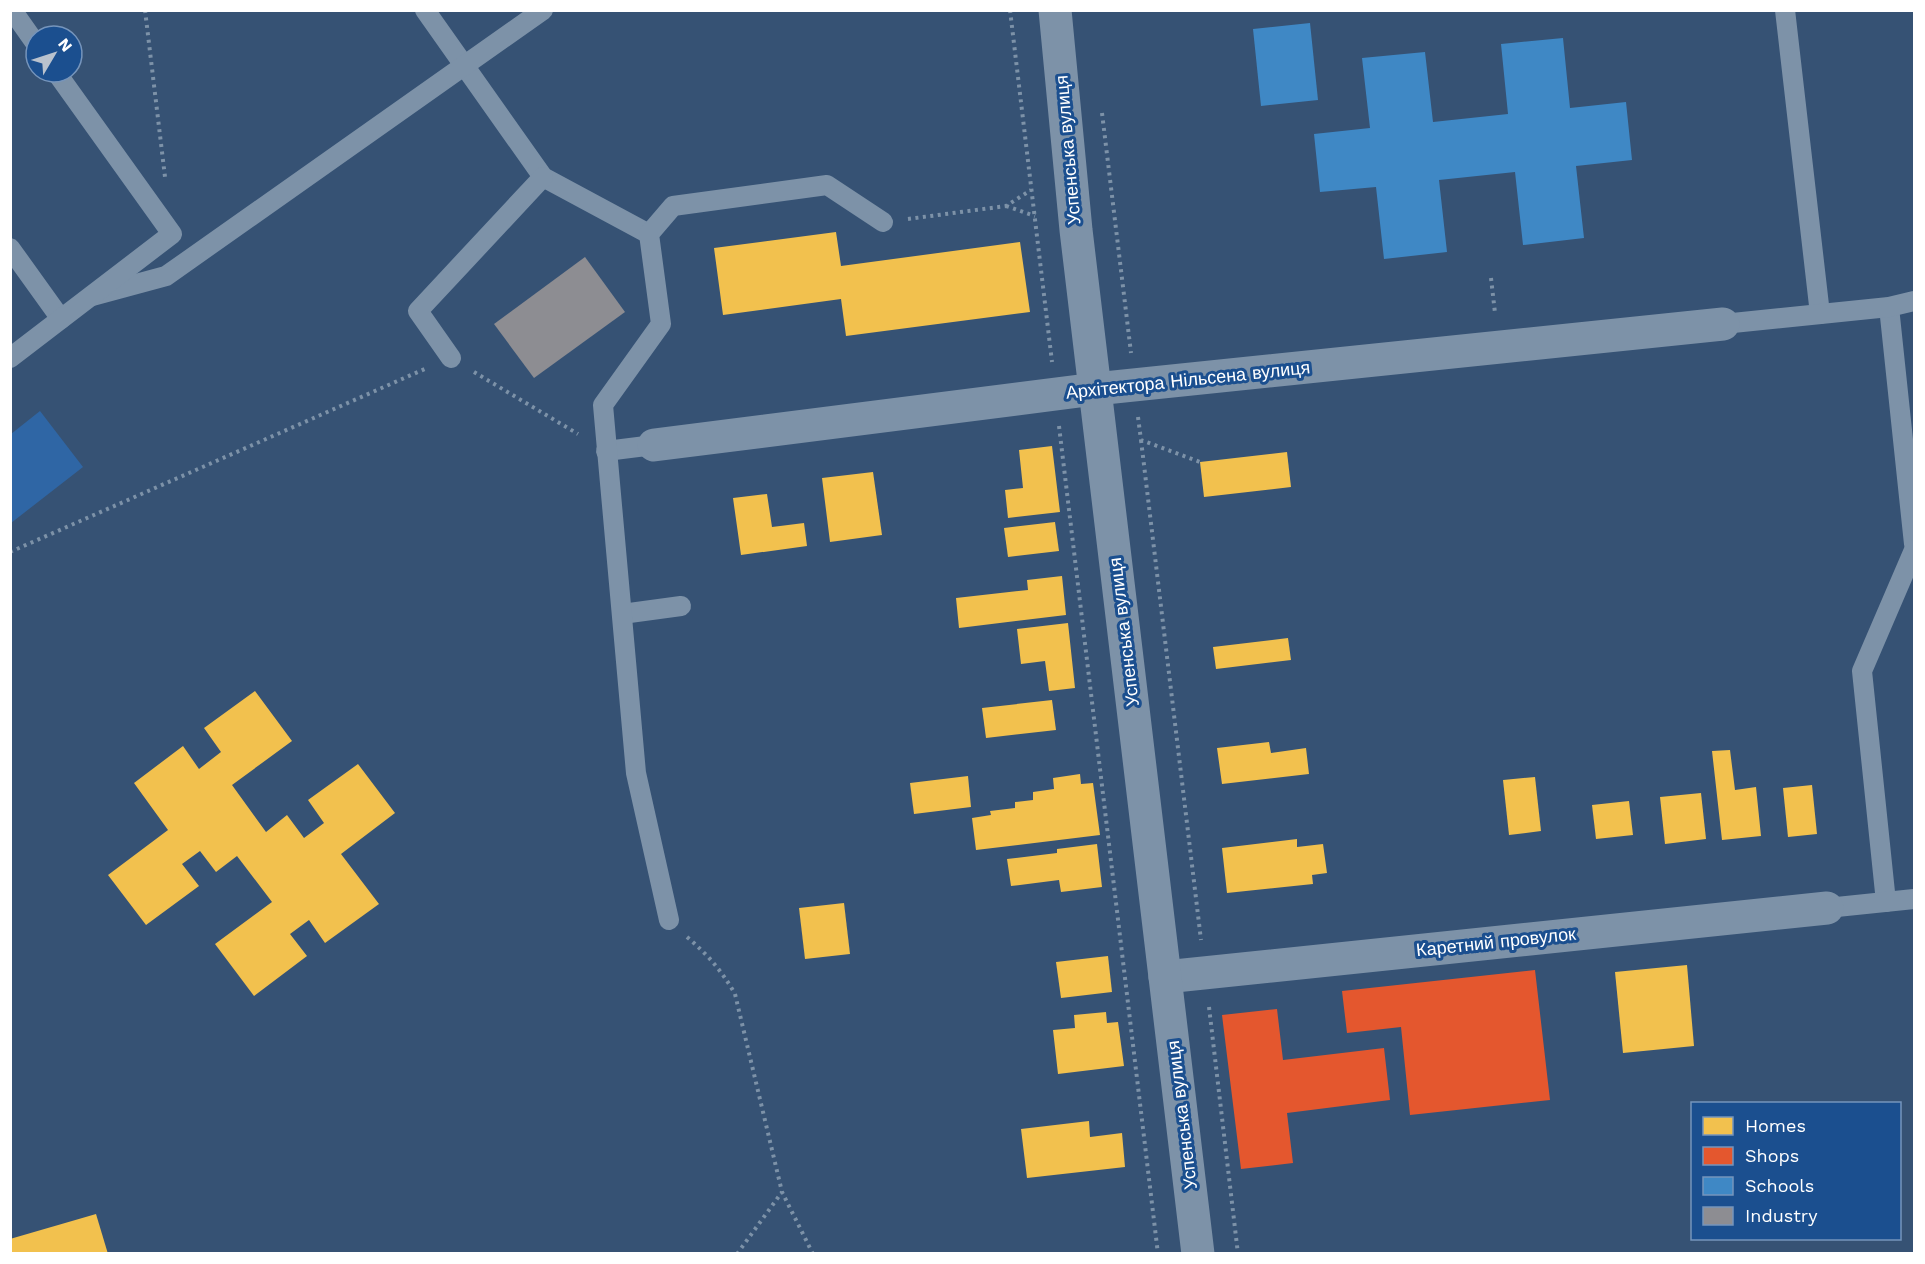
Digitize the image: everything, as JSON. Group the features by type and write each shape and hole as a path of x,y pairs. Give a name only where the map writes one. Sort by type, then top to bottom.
{"street":[{"name":"Успенська вулиця","path":"1055,10 1076,230 1198,1254"},
{"name":"Архітектора Нільсена вулиця","path":"654,445 1095,389 1723,324"},
{"name":"Каретний провулок","path":"1166,976 1827,908"}],"lane":[{"path":"12,10 24,27"},
{"path":"425,10 543,177 649,234"},
{"path":"92,296 166,276 543,10"},
{"path":"1785,10 1820,314"},
{"path":"10,358 172,234 65,84"},
{"path":"451,358 418,311 543,177"},
{"path":"669,920 636,773 603,405 661,324 649,234 673,206 827,185 883,222"},
{"path":"10,248 61,319"},
{"path":"1723,324 1889,307 1914,301"},
{"path":"1889,307 1914,544"},
{"path":"606,451 654,445"},
{"path":"1886,902 1862,671 1914,550"},
{"path":"622,614 681,606"},
{"path":"1827,908 1914,899"}],"path":[{"path":"145,10 172,234"},
{"path":"1010,10 1158,1254"},
{"path":"1101,106 1238,1254"},
{"path":"883,222 1006,206 1031,190"},
{"path":"10,552 451,358 606,451"},
{"path":"1141,440 1200,462"},
{"path":"669,920 711,958 735,994 782,1192 813,1254"},
{"path":"737,1254 782,1192"}],"shaded area":[{"path":"40,411 83,467 11,523 11,434"}],"building: Homes":[{"path":"836,232 841,266 1020,242 1030,312 846,336 841,299 723,315 714,248"},
{"path":"1052,446 1060,512 1008,518 1005,490 1023,488 1019,450"},
{"path":"1287,452 1291,487 1204,497 1200,462"},
{"path":"873,472 882,535 830,542 822,478"},
{"path":"767,494 772,527 804,523 807,546 741,555 733,498"},
{"path":"1055,522 1059,551 1008,557 1004,528"},
{"path":"1062,576 1066,615 959,628 956,598 1028,590 1027,580"},
{"path":"1068,623 1075,688 1049,691 1045,661 1021,664 1017,629"},
{"path":"1288,638 1291,660 1216,669 1213,647"},
{"path":"255,691 292,741 232,785 266,832 287,815 304,838 324,823 308,800 358,764 395,813 341,854 379,904 325,943 309,920 290,934 307,956 254,996 215,944 272,902 237,856 216,872 200,851 182,864 199,886 146,925 108,875 168,830 134,783 183,746 199,769 221,752 204,728"},
{"path":"1052,700 1056,730 986,738 982,708"},
{"path":"1269,742 1271,753 1306,748 1309,774 1222,784 1217,748"},
{"path":"1730,750 1735,790 1756,787 1761,836 1722,840 1712,751"},
{"path":"1080,774 1081,784 1093,783 1100,835 976,850 972,818 991,815 990,811 1015,808 1015,802 1033,800 1033,792 1054,789 1053,778"},
{"path":"968,776 971,807 914,814 910,783"},
{"path":"1535,777 1541,831 1509,835 1503,780"},
{"path":"1812,785 1817,834 1788,837 1783,788"},
{"path":"1701,793 1706,839 1665,844 1660,797"},
{"path":"1629,801 1633,835 1596,839 1592,805"},
{"path":"1297,839 1297,847 1323,844 1327,873 1312,875 1313,884 1227,893 1222,848"},
{"path":"1097,844 1102,887 1061,892 1059,880 1011,886 1007,859 1057,853 1057,849"},
{"path":"844,903 850,954 805,959 799,908"},
{"path":"1108,956 1112,992 1061,998 1056,962"},
{"path":"1687,965 1694,1046 1623,1053 1615,972"},
{"path":"1106,1012 1107,1023 1118,1022 1124,1066 1058,1074 1053,1030 1075,1028 1074,1015"},
{"path":"1089,1121 1090,1137 1122,1133 1125,1167 1027,1178 1021,1129"},
{"path":"96,1214 108,1254 10,1254 10,1239"}],"building: Shops":[{"path":"1535,970 1550,1100 1410,1115 1401,1027 1347,1033 1342,991"},
{"path":"1277,1009 1283,1060 1384,1048 1390,1100 1287,1113 1293,1163 1241,1169 1222,1015"}],"building: Schools":[{"path":"1310,23 1318,100 1261,106 1253,29"},
{"path":"1563,38 1570,108 1626,102 1632,160 1576,166 1584,238 1523,245 1515,172 1439,180 1447,252 1384,259 1376,187 1320,192 1314,134 1370,128 1362,58 1425,52 1433,122 1508,114 1501,44"}],"building: Industry":[{"path":"585,257 625,312 534,378 494,324"}]}
